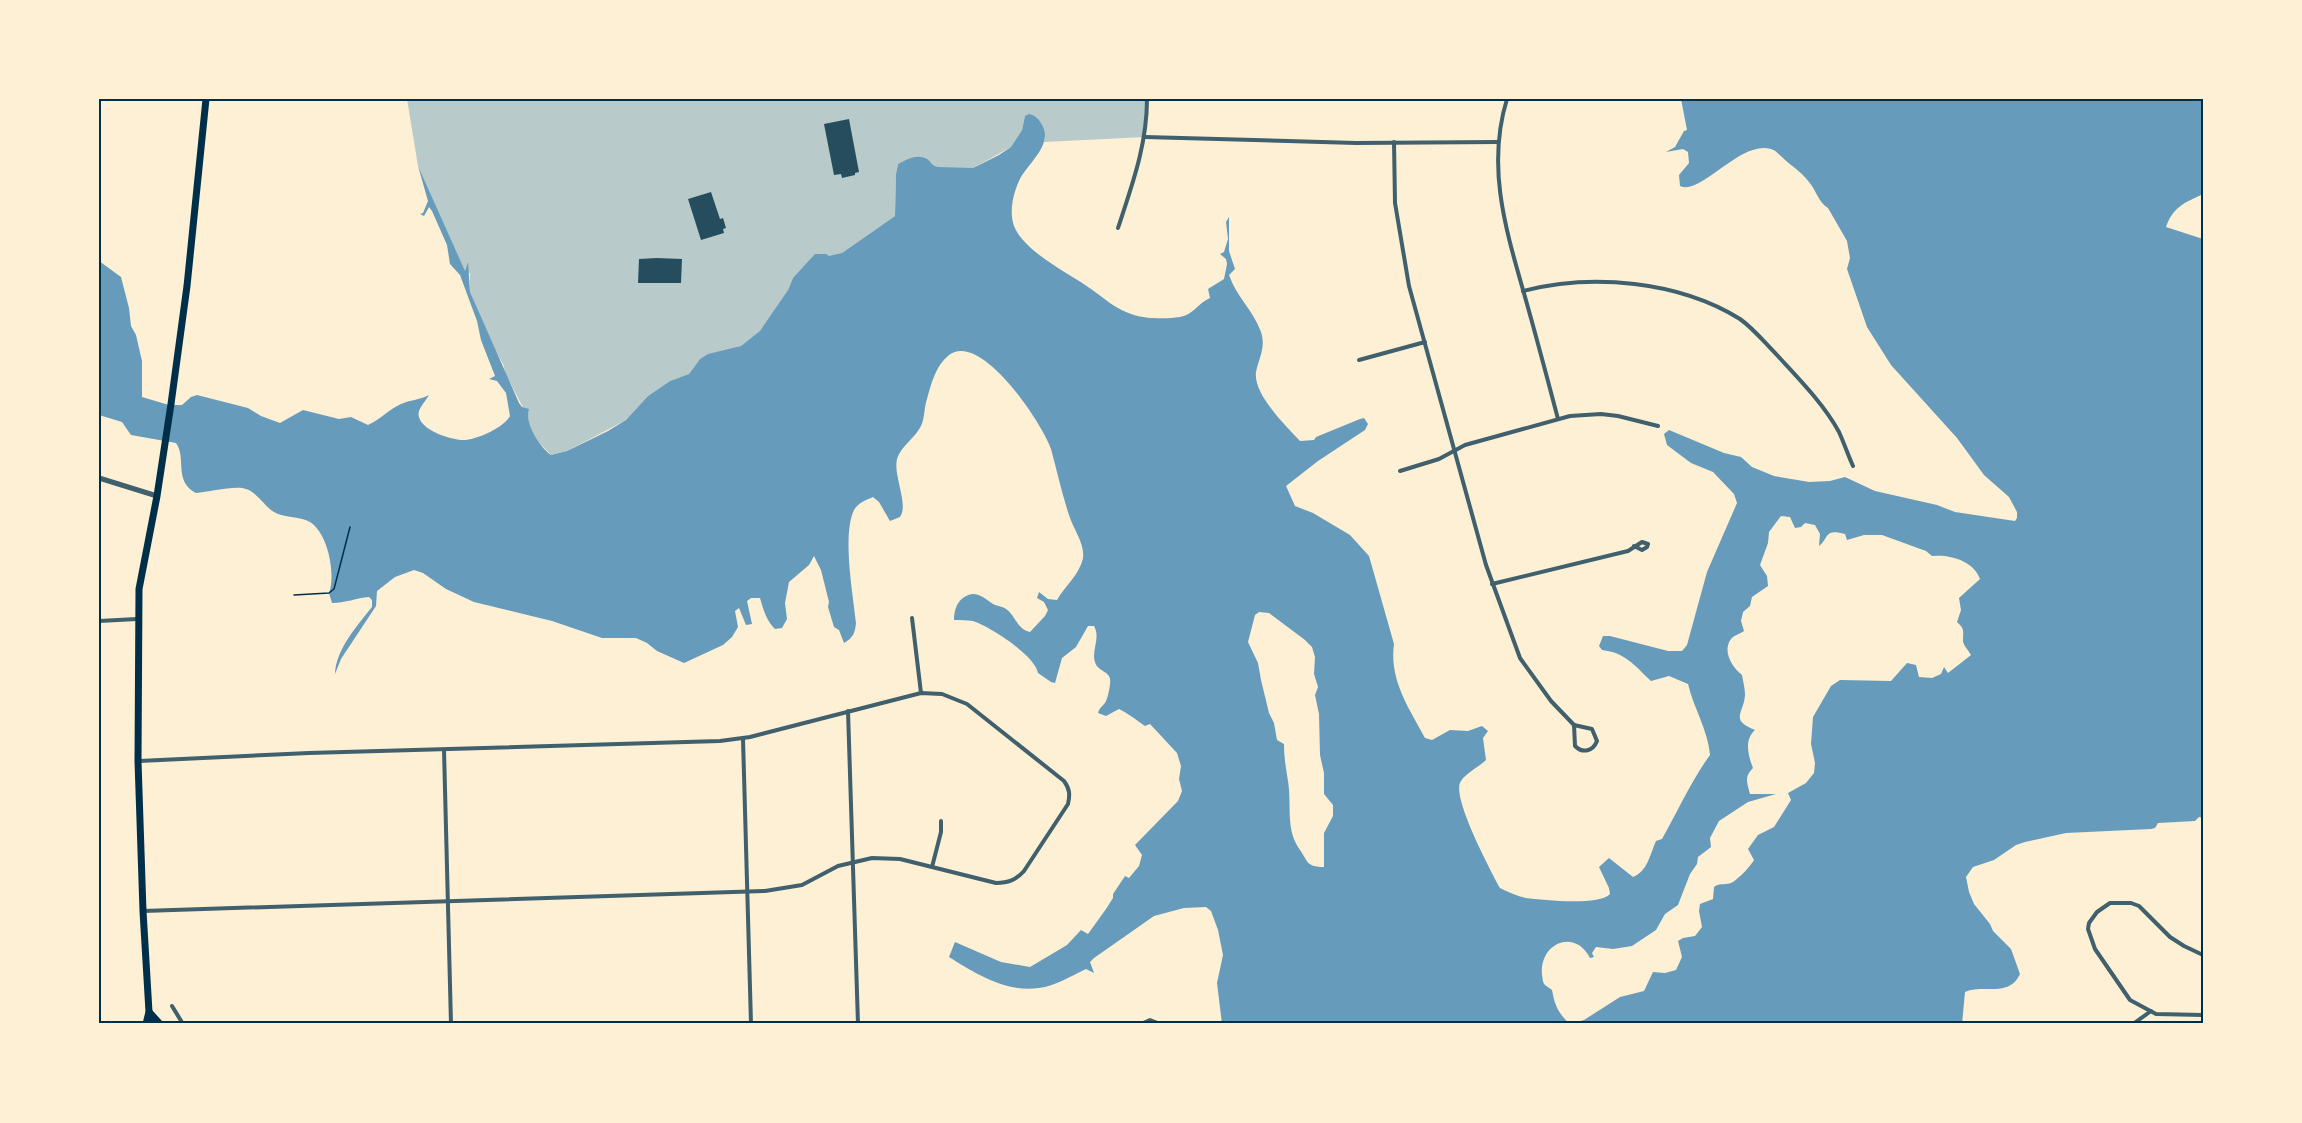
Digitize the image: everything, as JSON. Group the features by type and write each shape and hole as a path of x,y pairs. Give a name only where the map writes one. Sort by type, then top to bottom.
{"highway":[{"path":"153,1024 149,1012 143,911 138,761 138,589 157,496 171,404 187,286 206,99"},
{"path":"146,1024 149,1012"},
{"path":"149,1012 160,1024"}],"street":[{"path":"1118,228 1140,161 1145,137 1147,99"},
{"path":"1507,99 1498,142 1497,163 1501,208 1558,419"},
{"path":"1145,137 1498,142"},
{"path":"1394,142 1397,222 1409,286 1492,584 1520,658 1551,701 1574,726 1593,729 1597,741 1594,747 1587,751 1575,746 1574,726"},
{"path":"1523,291 1563,282 1609,281 1647,286 1691,297 1724,310 1751,327 1805,386 1839,432 1852,466"},
{"path":"1359,360 1425,342"},
{"path":"1400,471 1439,459 1465,445 1584,414 1618,416 1658,426"},
{"path":"99,478 157,496"},
{"path":"1492,584 1628,551 1634,546"},
{"path":"912,618 921,693"},
{"path":"99,621 137,620"},
{"path":"138,761 309,753 720,741 743,739 921,693 942,694 967,704 1064,782 1070,798 1024,871 1006,883 996,883 886,857 853,861 802,885 747,892 143,911"},
{"path":"848,711 858,1024"},
{"path":"743,739 751,1024"},
{"path":"444,750 451,1024"},
{"path":"932,867 941,832 941,821"},
{"path":"2203,955 2170,937 2139,906 2131,903 2110,903 2097,912 2089,923 2088,929 2095,949 2130,1000 2165,1016 2203,1015"},
{"path":"172,1006 183,1024"},
{"path":"2133,1024 2151,1011"},
{"path":"1141,1024 1150,1020 1160,1024"}],"path":[{"path":"294,595 328,594 334,589 350,527"}],"shaded area":[{"path":"407,99 1146,99 1145,137 1044,142 1045,137 1025,116 1022,130 1011,147 973,168 898,164 895,216 842,253 829,257 793,278 788,290 761,331 741,346 700,359 689,374 670,381 648,396 626,420 567,451 551,455 532,435 527,415 488,337 470,292 470,273 468,273 467,265 465,271 462,269 418,166"}],"water":[{"path":"1681,99 2203,99 2203,194 2176,210 2166,227 2203,239 2203,818 2199,817 2195,821 2158,823 2155,828 2151,829 2066,833 2016,845 1994,860 1973,867 1966,877 1974,904 1993,931 2011,949 2020,974 2009,986 2003,988 1965,992 1962,1024 1570,1024 1222,1024 1217,983 1223,955 1218,930 1211,911 1206,907 1184,908 1154,916 1094,958 1090,962 1094,973 1086,969 1045,987 1027,989 1003,985 949,957 955,942 1001,962 1030,967 1067,945 1081,930 1088,934 1125,876 1129,878 1139,866 1142,855 1135,845 1178,801 1182,791 1179,779 1181,766 1177,753 1150,724 1145,726 1119,709 1106,716 1098,713 1107,699 1110,681 1108,674 1095,662 1097,635 1094,626 1088,626 1076,647 1062,658 1055,683 1038,673 1029,658 1000,635 973,621 954,620 959,602 967,595 975,594 1006,609 1022,628 1030,632 1048,610 1044,602 1037,598 1039,592 1048,599 1057,600 1076,575 1083,558 1081,541 1069,515 1051,449 1036,420 1009,383 993,367 977,356 962,351 949,355 937,369 930,387 921,426 897,459 896,466 903,505 900,517 890,521 879,502 873,497 854,510 849,534 849,549 856,623 850,639 844,643 839,630 834,627 821,570 814,556 809,565 789,582 785,603 787,619 782,628 775,629 772,626 760,598 751,598 747,601 752,624 746,625 739,608 735,611 738,627 732,637 723,645 684,663 657,651 636,638 602,638 552,621 474,602 414,570 395,577 377,591 376,606 341,659 335,674 343,647 372,607 372,600 369,597 332,603 329,593 332,576 329,555 322,535 316,527 306,520 274,512 254,493 246,489 229,488 196,493 189,488 182,476 181,455 176,443 131,435 122,422 99,415 99,261 121,277 131,326 136,335 142,361 142,397 169,405 182,405 197,395 248,408 280,423 303,410 339,419 351,417 368,425 397,406 429,395 419,411 419,417 422,423 436,433 466,440 484,435 502,425 510,416 506,393 497,381 489,379 495,376 481,340 477,321 460,275 450,264 447,245 432,211 429,207 424,216 420,214 423,213 428,201 418,166 465,271 468,262 470,292 519,403 522,407 529,409 529,421 534,434 551,455 567,451 626,420 648,396 670,381 689,374 700,359 708,354 741,346 760,331 788,290 793,278 815,254 829,256 842,253 895,216 898,164 912,158 923,157 938,167 973,168 1011,147 1022,130 1025,116 1029,114 1037,118 1042,125 1045,132 1044,140 1038,154 1022,175 1013,197 1014,226 1019,236 1037,253 1122,310 1144,317 1180,317 1210,298 1208,289 1224,279 1227,264 1226,259 1220,254 1224,252 1228,239 1226,222 1229,217 1229,251 1235,269 1229,275 1261,332 1262,348 1256,381 1265,400 1300,441 1314,440 1316,437 1364,418 1368,424 1365,430 1318,461 1286,486 1295,506 1313,513 1350,535 1369,556 1394,644 1394,670 1397,682 1425,738 1432,740 1450,730 1468,731 1482,726 1488,731 1483,738 1486,760 1463,778 1459,789 1466,817 1500,888 1526,898 1595,900 1610,894 1599,867 1609,858 1633,877 1642,871 1656,841 1662,839 1710,755 1707,737 1688,684 1669,676 1651,681 1629,661 1617,654 1602,650 1599,646 1603,636 1610,636 1668,651 1682,651 1687,645 1707,572 1737,503 1734,494 1713,472 1691,463 1667,445 1664,434 1669,430 1724,453 1741,457 1752,467 1774,476 1809,482 1830,481 1845,477 1875,491 1937,505 1955,512 2015,521 2017,518 2017,512 2009,497 1984,475 1957,438 1891,365 1867,327 1847,269 1850,258 1847,241 1828,208 1822,203 1806,178 1775,151 1759,148 1734,159 1699,183 1689,187 1680,186 1679,175 1689,163 1688,152 1683,149 1666,152 1675,147 1684,131 1687,130","holes":["1781,516 1790,517 1795,528 1805,523 1815,525 1820,534 1819,546 1833,532 1845,534 1847,540 1864,535 1882,535 1926,551 1932,556 1946,556 1967,563 1980,579 1959,598 1961,610 1957,622 1962,628 1963,643 1971,655 1948,673 1944,667 1941,674 1932,678 1919,677 1916,665 1907,663 1891,681 1840,680 1831,686 1813,717 1811,744 1815,763 1814,773 1806,783 1788,793 1791,800 1774,827 1758,835 1748,849 1754,860 1747,869 1733,882 1714,887 1713,899 1700,904 1702,927 1695,936 1678,941 1682,957 1676,970 1665,973 1653,972 1644,991 1620,997 1584,1020 1570,1024 1560,1013 1552,990 1543,981 1543,964 1552,948 1559,943 1576,944 1584,949 1590,958 1594,957 1592,953 1596,947 1613,949 1632,946 1656,930 1665,914 1678,905 1698,857 1711,847 1710,838 1719,821 1748,802 1776,794 1750,794 1747,777 1753,768 1748,743 1755,730 1742,723 1740,719 1745,695 1744,685 1742,675 1729,658 1728,644 1732,638 1744,631 1741,621 1743,612 1750,606 1752,597 1768,586 1767,576 1760,565 1768,543 1769,532","1259,612 1269,613 1305,640 1312,647 1315,657 1314,674 1318,687 1315,695 1319,714 1324,794 1333,805 1333,816 1324,833 1324,867 1308,863 1292,834 1284,744 1277,740 1258,663 1248,642 1255,615"]}],"building":[{"path":"849,119 859,172 842,178 841,174 834,175 824,124"},
{"path":"711,192 720,219 723,218 726,228 723,229 724,233 701,240 688,199"},
{"path":"639,259 682,259 681,283 638,283"}]}
